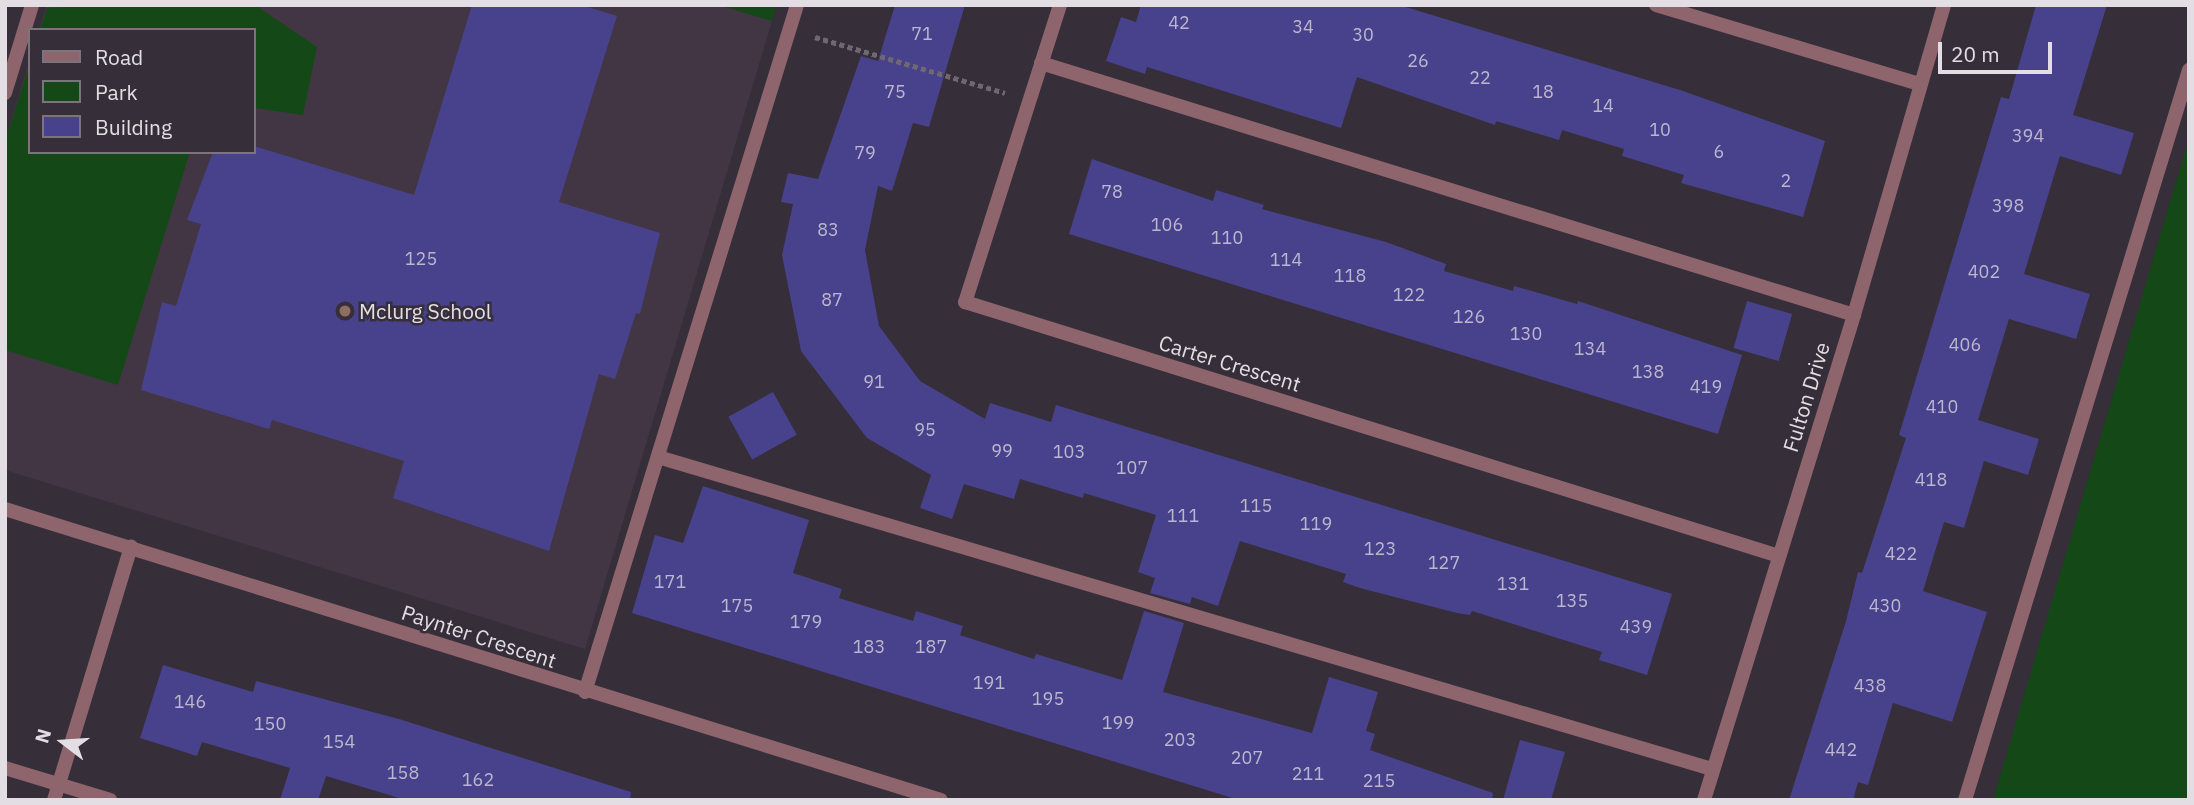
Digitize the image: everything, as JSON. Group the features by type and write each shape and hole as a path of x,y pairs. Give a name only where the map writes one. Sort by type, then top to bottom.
{"street":[{"path":"5,93 32,5"},
{"path":"586,692 797,5"},
{"name":"Carter Crescent","path":"1060,5 965,302 1779,556"},
{"path":"1656,5 1919,84"},
{"name":"Fulton Drive","path":"1704,800 1854,315 1944,5"},
{"path":"1041,63 1854,315"},
{"path":"1965,800 2189,70"},
{"path":"658,457 1712,769"},
{"name":"Paynter Crescent","path":"5,509 131,546 586,692 941,800"},
{"path":"54,800 131,546"},
{"path":"5,768 110,800"}],"path":[{"path":"789,30 1029,100"}],"shaded area":[{"name":"Mclurg School","path":"47,5 719,5 772,21 585,649 5,470 5,140 28,66 28,154 256,154 256,28 40,28"}],"green space":[{"path":"105,5 255,5 317,47 303,115 256,108 256,28 41,28 47,8"},
{"path":"719,5 777,5 772,21"},
{"path":"28,69 28,154 189,154 118,385 5,350 5,141"},
{"path":"2189,138 2189,800 1993,800"}],"building":[{"path":"472,5 581,5 617,16 559,202 660,233 640,314 636,313 615,379 599,374 549,551 393,498 404,461 272,420 269,429 141,390 162,302 176,306 201,224 187,220 212,154 256,154 256,147 414,195"},
{"path":"895,5 965,5 929,127 913,123 892,191 878,186 865,250 879,326 920,381 985,419 990,403 1051,422 1056,405 1672,594 1647,675 1599,660 1602,652 1472,611 1470,615 1457,613 1360,588 1343,582 1346,574 1240,541 1218,606 1192,597 1190,604 1150,593 1155,578 1138,572 1156,515 1084,493 1083,498 1020,479 1014,499 964,484 952,519 920,508 931,475 867,438 801,351 782,255 793,204 781,202 788,173 818,179 861,56 878,61"},
{"path":"1141,5 1399,5 1680,90 1825,141 1803,217 1681,183 1684,175 1622,156 1624,149 1562,130 1559,140 1496,121 1495,125 1357,77 1341,128 1147,67 1145,74 1106,61 1121,17 1136,22"},
{"path":"2036,5 2107,5 2073,115 2134,133 2121,175 2060,156 2024,274 2090,294 2076,339 2009,319 1978,420 2039,439 2028,475 1984,461 1964,528 1944,522 1923,591 1987,612 1952,722 1893,703 1868,785 1858,782 1853,800 1789,800 1846,621 1858,572 1862,573 1906,438 1899,435 2001,97 2009,99"},
{"path":"1092,159 1213,201 1216,190 1264,205 1262,209 1386,242 1446,264 1444,271 1513,291 1514,286 1577,304 1578,301 1742,355 1718,434 1069,234"},
{"path":"1747,301 1792,314 1779,361 1733,348"},
{"path":"773,392 797,435 752,460 728,417"},
{"path":"703,486 809,520 793,573 842,589 839,598 913,621 916,611 963,626 960,635 1034,659 1036,654 1122,680 1144,611 1184,623 1163,692 1312,733 1329,677 1378,692 1366,731 1375,734 1370,750 1493,793 1492,800 1239,800 632,613 655,535 683,543"},
{"path":"163,665 253,692 256,681 399,719 631,792 630,800 406,800 326,776 318,800 280,800 290,768 202,742 197,756 140,738"},
{"path":"1520,740 1565,752 1551,800 1503,800"}],"place":[{"name":"Mclurg School","path":"345,311"}]}
